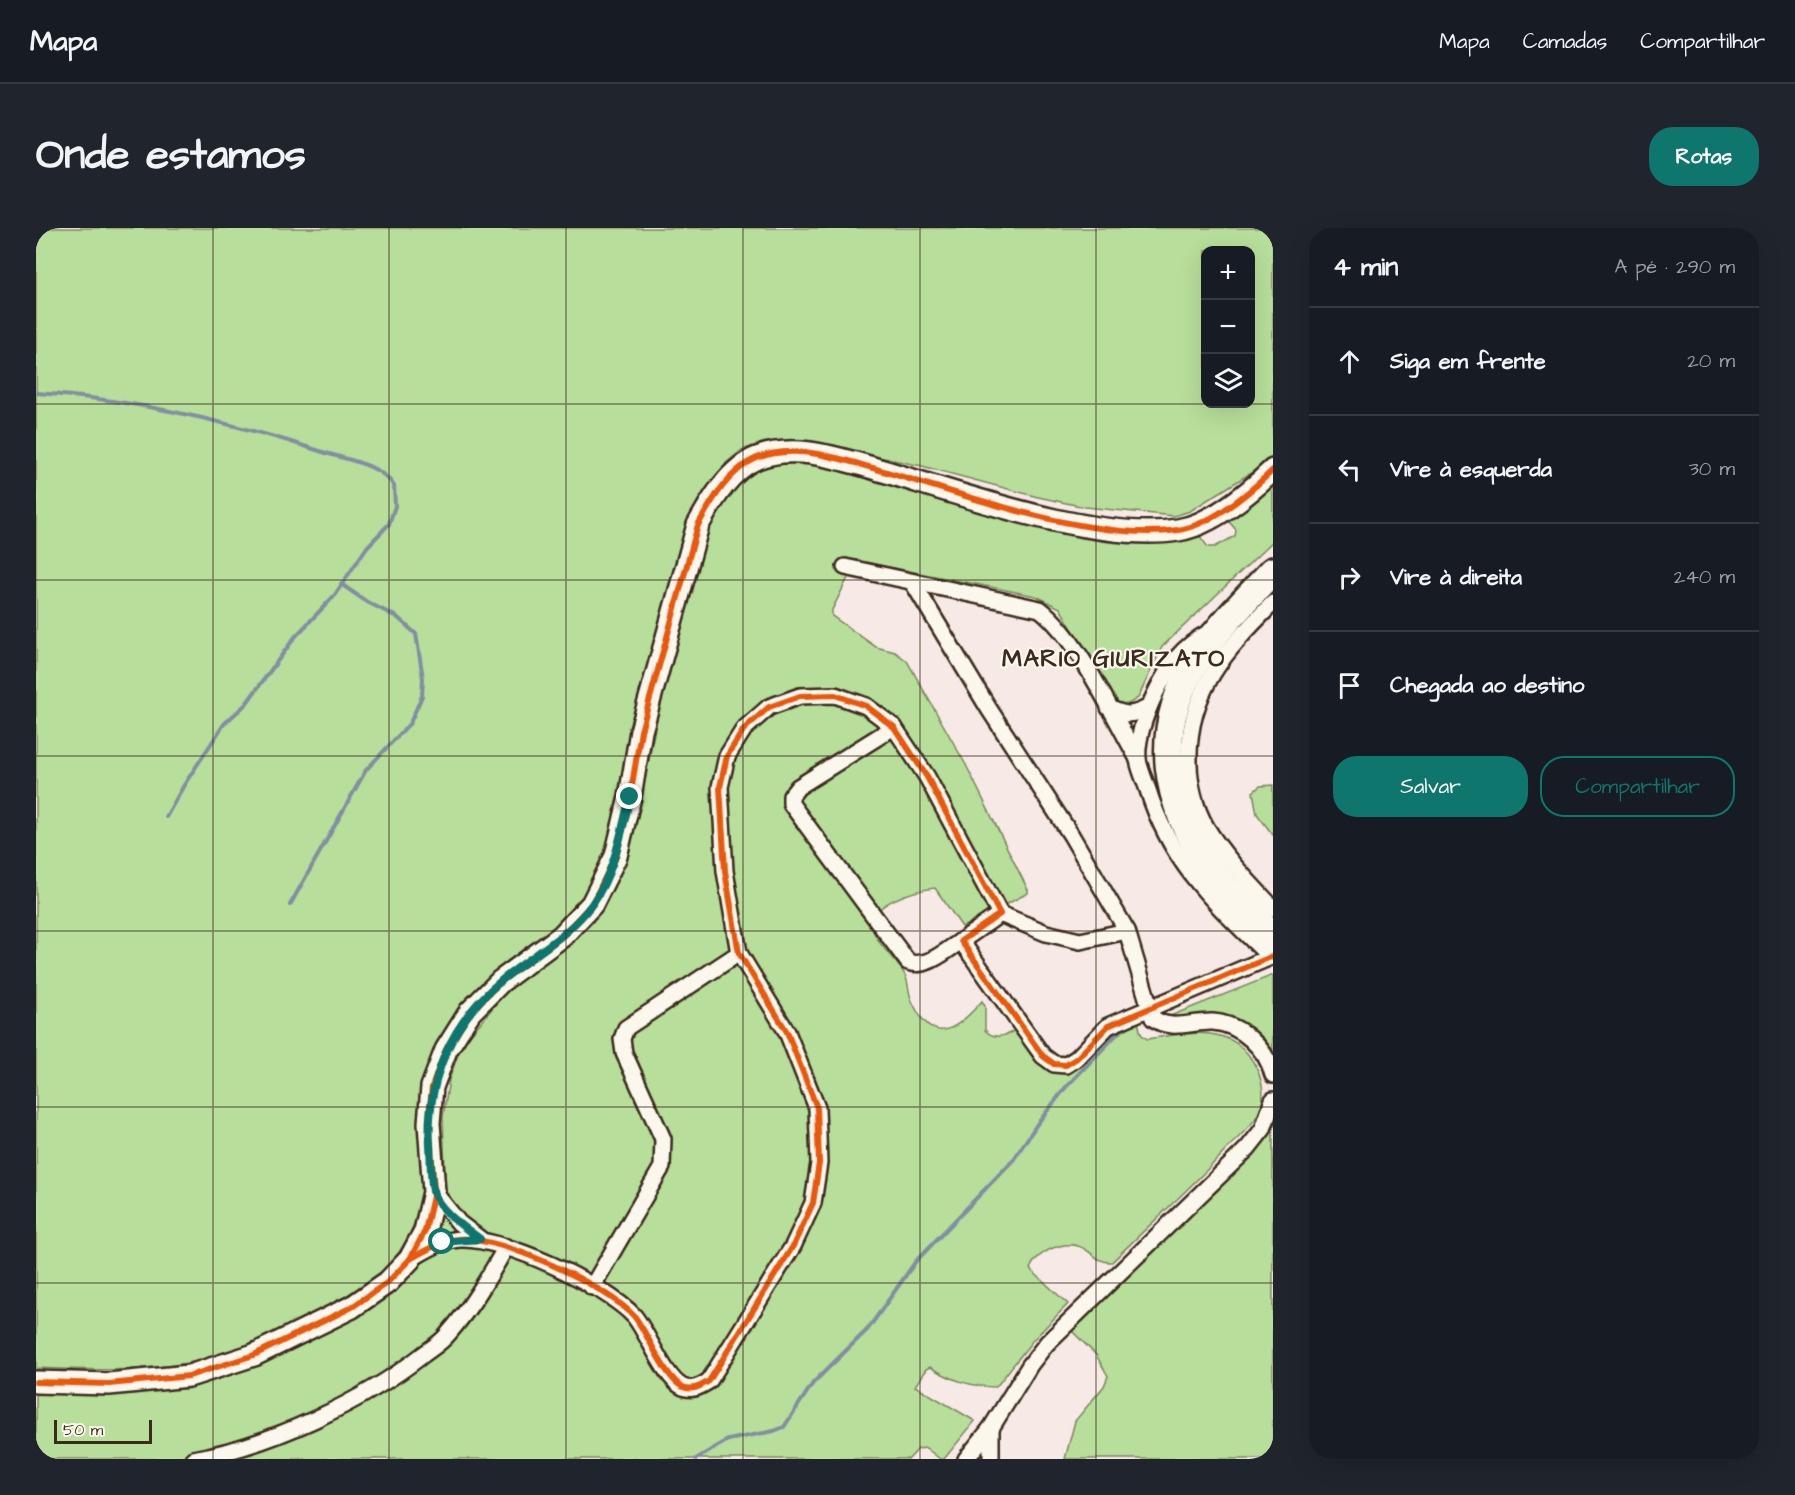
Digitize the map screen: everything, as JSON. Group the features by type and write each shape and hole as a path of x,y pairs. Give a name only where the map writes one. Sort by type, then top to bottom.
{"highway":[{"path":"1272,950 1212,870 1184,825 1171,786 1168,749 1172,715 1182,686 1196,661 1222,626 1273,571"}],"street":[{"path":"36,1382 109,1384 189,1376 254,1355 352,1307 388,1282 410,1259 425,1231 434,1192 429,1123 432,1087 446,1050 470,1012 501,981 562,936 592,904 616,856 630,797 641,731 699,525 716,495 738,471 757,458 782,453 807,452 850,461 1029,513 1139,531 1179,530 1213,516 1251,491 1273,471"},
{"path":"845,567 913,583 1024,604 1040,609 1053,619 1070,640 1138,759 1156,816 1180,862 1209,896 1272,950 1149,1010 1108,1026 1077,1058 1066,1065 1054,1064 1043,1056 961,941"},
{"path":"913,583 989,709 1071,835 1127,931 1149,1010 1159,1023 1168,1025 1215,1022 1240,1031 1257,1044 1271,1065 1273,1075"},
{"path":"1273,603 1213,671 1196,703 1188,738 1189,781 1206,826 1235,867 1273,908"},
{"path":"1138,759 1142,731 1149,707 1168,669 1192,641 1222,626"},
{"path":"410,1259 442,1242 480,1239 532,1254 619,1303 633,1315 674,1379 684,1388 697,1388 709,1381 793,1246 813,1203 819,1163 817,1108 788,1032 739,953 725,871 720,787 727,756 744,729 769,707 800,696 835,695 866,706 894,727 927,777 1000,914 1046,933 1080,941 1127,931"},
{"path":"1109,708 1123,715 1137,714 1149,707"},
{"path":"894,727 798,787 791,796 791,804 908,962 916,966 925,963 1000,914"},
{"path":"592,1287 662,1167 665,1153 663,1138 624,1053 622,1039 626,1028 739,953"},
{"path":"966,1459 991,1428 1030,1365 1047,1343 1248,1148 1263,1129 1273,1100"},
{"path":"434,1192 452,1216 480,1239"},
{"path":"193,1459 213,1456 287,1432 403,1370 447,1336 484,1286 506,1247"},
{"path":"991,1428 991,1459"}],"green space":[{"path":"36,228 1273,228 1273,459 1190,511 1174,516 1085,507 922,466 797,440 765,442 742,450 726,463 698,500 684,533 605,861 577,910 454,1022 423,1199 415,1223 394,1258 382,1272 351,1293 240,1349 191,1363 139,1369 36,1368"},
{"path":"795,459 995,507 1195,530 1208,547 1215,547 1235,536 1236,530 1226,518 1273,477 1273,541 1162,647 1138,698 1127,705 1116,705 1060,608 1036,596 859,561 853,568 832,610 832,616 876,647 895,652 907,661 966,765 1028,890 1028,893 962,927 935,888 905,895 884,905 877,912 873,921 875,936 905,975 911,998 920,1016 928,1025 937,1030 945,1030 963,1020 982,1001 985,1006 985,1030 995,1036 1006,1035 1027,1023 1055,1068 1081,1046 1097,1023 1134,1006 1141,1034 1147,1039 1204,1033 1231,1040 1242,1048 1256,1066 1263,1095 1260,1109 1248,1128 1112,1262 1102,1260 1078,1246 1064,1245 1050,1249 1033,1263 1030,1269 1068,1304 1033,1340 996,1387 970,1384 946,1376 930,1367 926,1369 915,1386 975,1421 944,1459 940,1459 926,1448 918,1449 909,1459 36,1459 36,1387 115,1389 359,1312 442,1203 445,1173 443,1117 449,1080 461,1046 505,993 573,941 592,923 623,868 636,825 660,703 682,627 703,539 715,510 752,467"},
{"path":"1273,785 1273,835 1257,814 1253,792 1260,786"},
{"path":"1273,975 1273,1066 1257,1037 1165,1018"},
{"path":"1273,1117 1273,1459 1065,1459 1075,1421 1104,1386 1108,1376 1096,1355 1071,1330"}],"waterway":[{"path":"36,393 146,406 255,431 363,464 381,473 394,486 395,506 389,524 367,547 334,596 295,637 246,704 224,724 166,817"},
{"path":"290,905 366,770 410,723 422,696 423,678 416,634 397,617 367,602 341,584"},
{"path":"696,1459 728,1440 784,1427 813,1383 868,1329 916,1261 1014,1159 1037,1124 1066,1087 1118,1033 1133,1023"}],"cycle path":[{"path":"36,1382 109,1384 189,1376 254,1355 352,1307 388,1282 410,1259 425,1231 434,1192 429,1123 432,1087 446,1050 470,1012 501,981 562,936 592,904 616,856 630,797 641,731 698,525 730,477 747,463 771,454 786,452 830,456 1025,513 1106,529 1144,532 1178,530 1203,522 1229,507 1273,470"},
{"path":"410,1259 441,1243 461,1239 479,1240 527,1254 578,1277 620,1304 634,1316 663,1366 683,1387 694,1388 709,1381 793,1246 813,1203 819,1163 817,1108 787,1032 739,953 725,871 720,787 727,756 744,729 769,707 800,696 835,695 866,706 894,727 927,777 1000,914 961,941 1043,1056 1054,1064 1066,1065 1077,1058 1108,1026 1273,956"}],"district":[{"name":"MARIO GIURIZATO","path":"1114,658"}],"route":[{"path":"442,1242 480,1239 444,1208 434,1192 429,1123 432,1087 446,1050 470,1012 501,981 562,936 592,904 616,856 630,797"}]}
